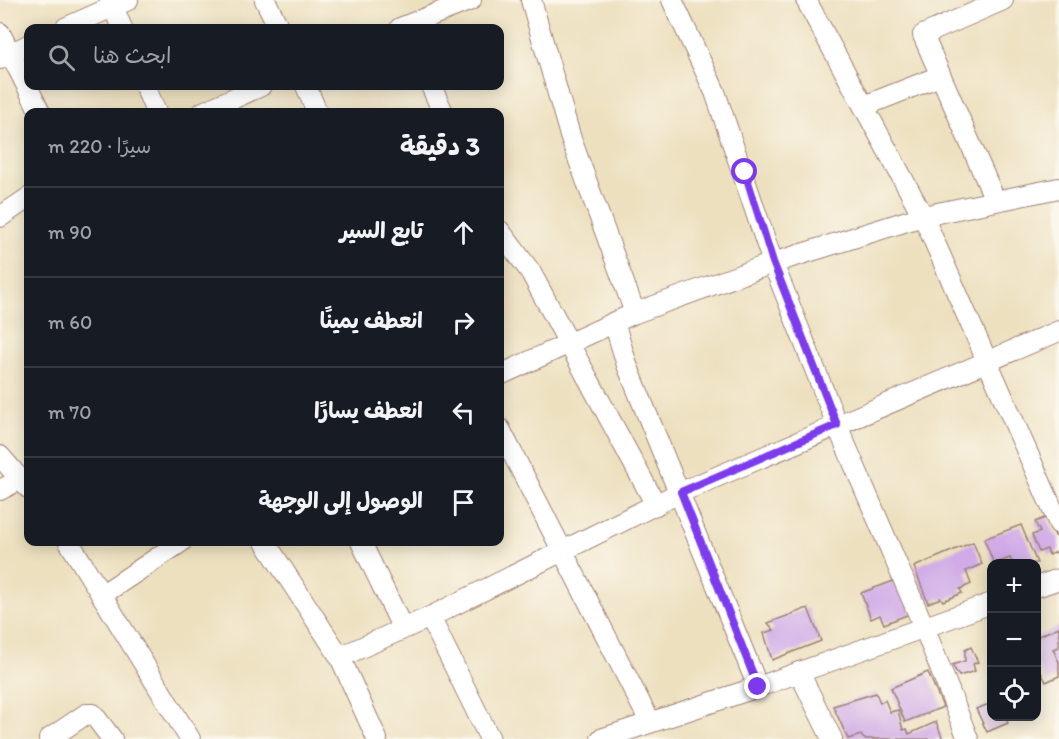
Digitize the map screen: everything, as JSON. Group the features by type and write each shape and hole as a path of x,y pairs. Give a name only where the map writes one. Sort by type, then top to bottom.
{"street":[{"path":"266,0 277,24"},
{"path":"407,24 422,9 471,0"},
{"path":"531,0 571,139 635,313"},
{"path":"672,0 716,92 773,262 837,425 924,627 968,739"},
{"path":"806,0 923,216 1059,524"},
{"path":"995,200 940,76 924,34 1002,0"},
{"path":"73,24 117,2 121,24"},
{"path":"0,33 5,56 24,86"},
{"path":"5,56 24,47"},
{"path":"864,106 940,76"},
{"path":"26,90 38,108"},
{"path":"147,90 154,108"},
{"path":"211,108 252,90"},
{"path":"308,90 315,108"},
{"path":"433,90 441,108"},
{"path":"504,373 635,313 773,262 923,216 1059,188"},
{"path":"0,217 24,201"},
{"path":"504,236 530,271 656,505"},
{"path":"614,322 627,365 681,492 758,687"},
{"path":"339,657 402,627 430,617 681,492 1059,331"},
{"path":"504,437 650,722"},
{"path":"0,456 24,483"},
{"path":"0,490 24,484"},
{"path":"72,546 190,739"},
{"path":"103,594 175,546"},
{"path":"268,546 339,657 377,739"},
{"path":"363,546 402,627"},
{"path":"1041,584 1059,579"},
{"path":"601,739 758,687 987,605"},
{"path":"430,617 490,739"},
{"path":"799,672 832,739"},
{"path":"49,739 86,714 93,714 112,739"}],"building":[{"path":"1047,517 1055,536 1059,537 1059,551 1049,555 1047,549 1039,552 1032,535 1040,532 1035,522"},
{"path":"1021,525 1035,559 992,559 984,539"},
{"path":"973,542 982,564 966,571 971,584 960,589 962,593 943,601 941,598 928,603 914,567"},
{"path":"899,579 912,613 884,624 880,615 871,619 861,593"},
{"path":"808,608 821,641 772,660 764,633 774,630 768,623"},
{"path":"1059,627 1059,647 1053,649 1059,662 1059,676 1046,682 1041,672 1041,635"},
{"path":"971,647 978,662 973,664 975,671 959,676 952,665 965,661 965,650"},
{"path":"928,672 943,707 905,722 891,688"},
{"path":"876,693 880,703 885,700 890,712 898,710 903,730 907,729 909,734 936,722 943,739 864,739 861,735 848,739 833,706"},
{"path":"987,705 987,721 1007,721 1008,723 987,732 976,709"}],"route":[{"path":"745,172 773,262 837,425 681,492 758,687"}]}
